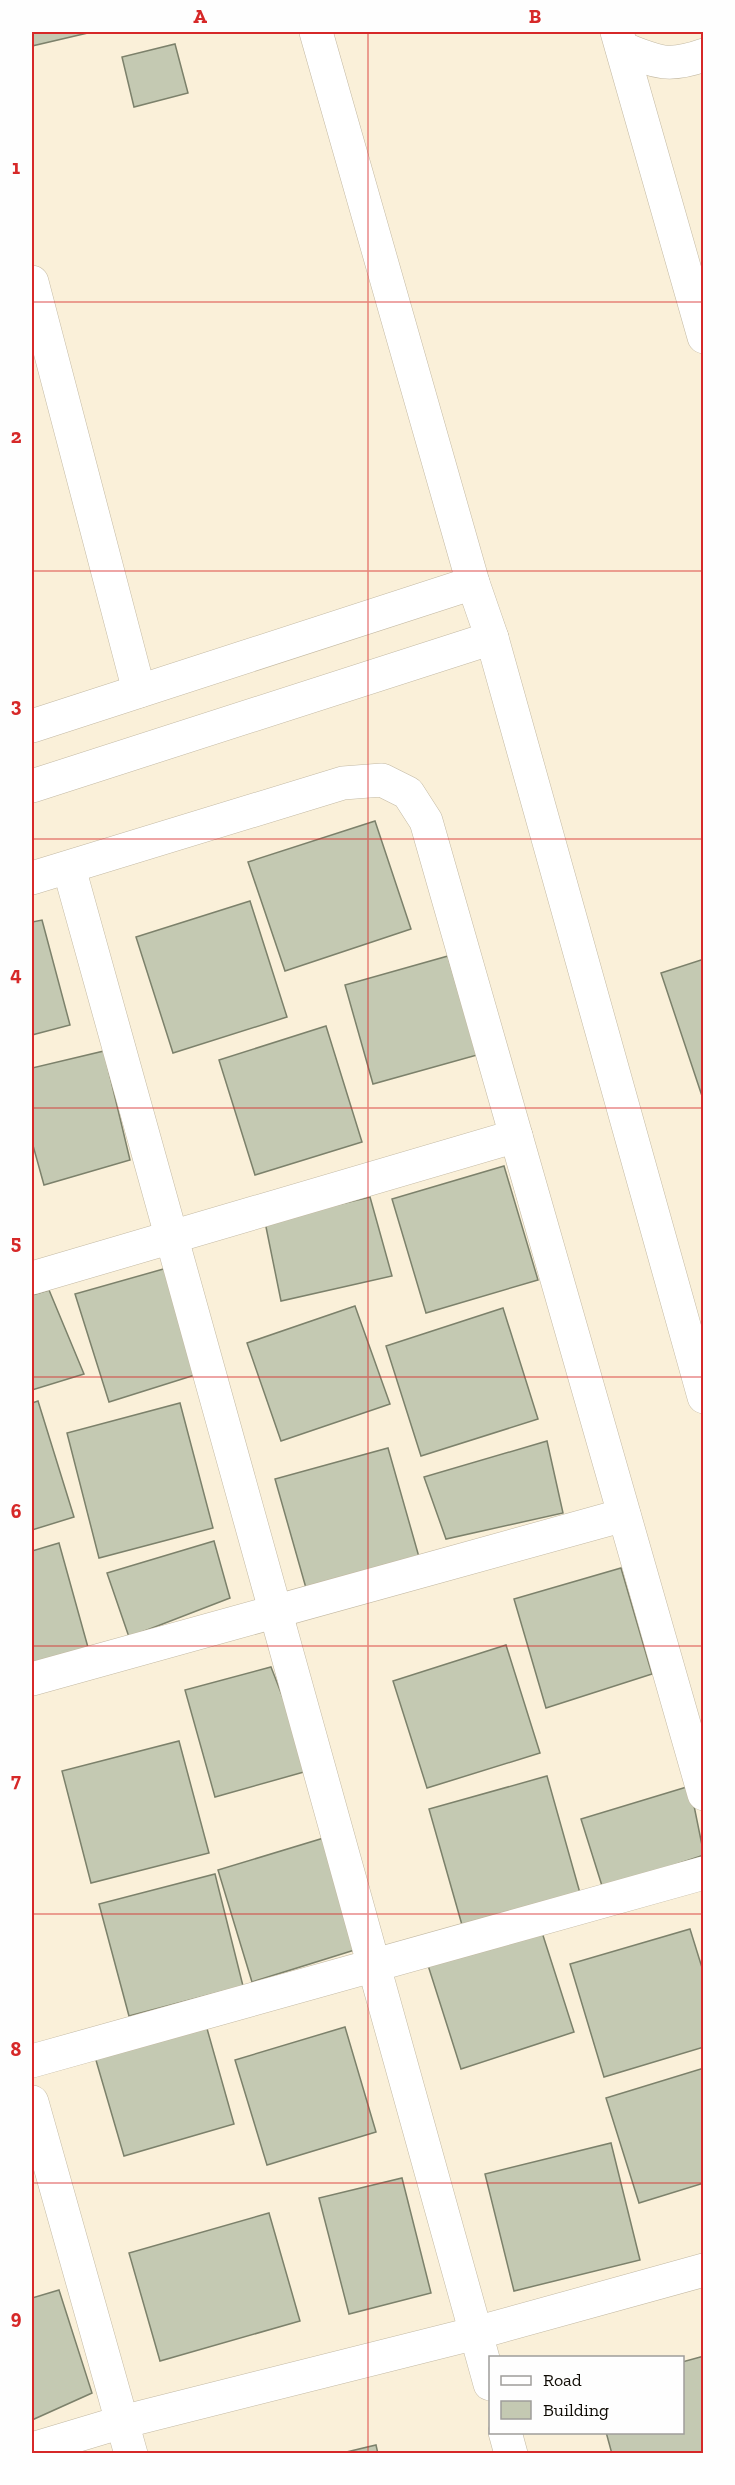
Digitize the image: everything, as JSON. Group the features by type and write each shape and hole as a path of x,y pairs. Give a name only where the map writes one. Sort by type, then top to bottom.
{"street":[{"path":"316,32 473,582 492,638 704,1397"},
{"path":"619,40 660,63 688,61 704,55"},
{"path":"619,40 704,337"},
{"path":"32,282 44,382 139,691"},
{"path":"32,726 473,582"},
{"path":"32,786 492,638"},
{"path":"32,879 343,783 382,780 408,793 426,821 704,1794"},
{"path":"69,868 489,2380"},
{"path":"32,1278 516,1136"},
{"path":"32,1679 624,1515"},
{"path":"32,2061 704,1873"},
{"path":"32,2102 131,2454"},
{"path":"32,2449 122,2422 476,2333 704,2270"},
{"path":"504,2434 510,2454"}],"building":[{"path":"32,32 92,32 32,46"},
{"path":"175,44 188,93 134,107 122,57"},
{"path":"375,821 411,929 285,971 248,862"},
{"path":"250,901 287,1017 173,1053 136,937"},
{"path":"42,920 70,1025 32,1035 32,922"},
{"path":"448,956 477,1055 373,1084 345,985"},
{"path":"704,959 704,1102 661,973"},
{"path":"326,1026 362,1142 255,1175 219,1060"},
{"path":"104,1051 130,1160 44,1185 32,1142 32,1068"},
{"path":"504,1166 538,1280 426,1313 392,1199"},
{"path":"370,1197 392,1276 281,1301 265,1222"},
{"path":"167,1268 195,1375 109,1402 75,1294"},
{"path":"49,1290 84,1374 32,1390 32,1295"},
{"path":"355,1306 390,1404 281,1441 247,1343"},
{"path":"503,1308 538,1419 421,1456 386,1346"},
{"path":"38,1401 74,1517 32,1530 32,1403"},
{"path":"180,1403 213,1528 99,1558 67,1433"},
{"path":"547,1441 563,1513 446,1539 424,1477"},
{"path":"388,1448 419,1557 306,1588 275,1479"},
{"path":"214,1541 230,1598 129,1637 107,1573"},
{"path":"59,1543 89,1651 32,1667 32,1551"},
{"path":"621,1568 652,1674 546,1708 514,1599"},
{"path":"506,1645 540,1753 427,1788 393,1681"},
{"path":"271,1667 311,1770 215,1797 185,1690"},
{"path":"179,1741 209,1853 91,1883 62,1771"},
{"path":"547,1776 580,1893 462,1925 429,1809"},
{"path":"690,1786 704,1855 603,1889 581,1819"},
{"path":"327,1837 361,1948 252,1982 218,1870"},
{"path":"215,1874 243,1986 129,2016 99,1904"},
{"path":"539,1923 574,2032 461,2069 426,1959"},
{"path":"690,1929 704,1974 704,2047 604,2077 570,1964"},
{"path":"204,2018 234,2124 124,2156 93,2050"},
{"path":"345,2027 376,2132 267,2165 235,2060"},
{"path":"704,2068 704,2183 639,2203 606,2098"},
{"path":"611,2143 640,2260 514,2291 485,2174"},
{"path":"402,2178 431,2293 349,2314 319,2198"},
{"path":"269,2213 300,2321 160,2361 129,2253"},
{"path":"59,2290 92,2393 32,2420 32,2298"},
{"path":"704,2356 704,2454 612,2454 607,2434 684,2434 684,2361"},
{"path":"376,2445 378,2454 338,2454"}]}
